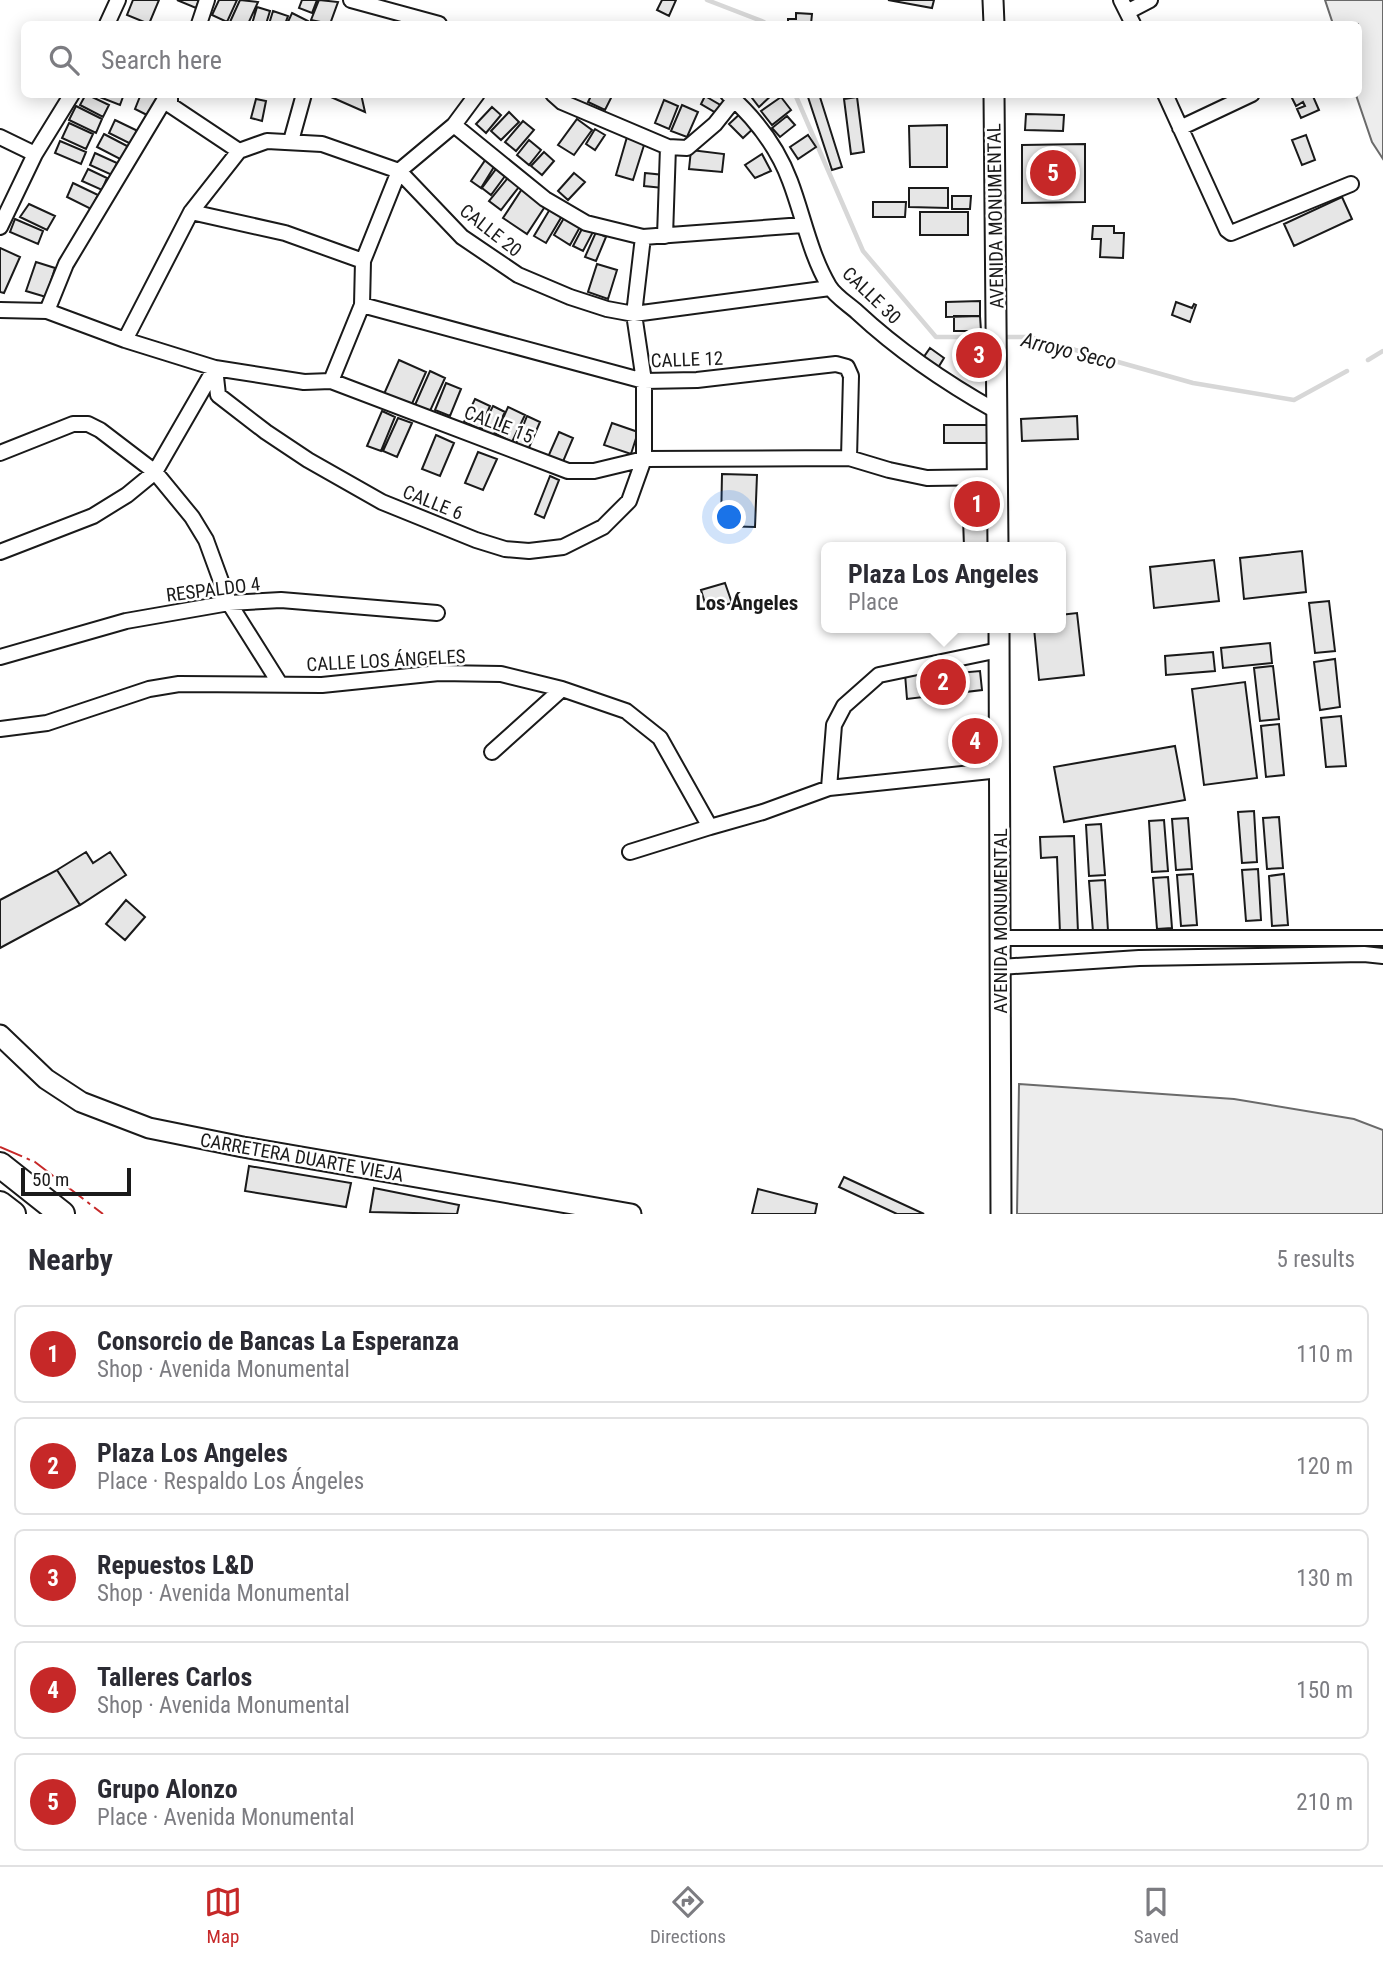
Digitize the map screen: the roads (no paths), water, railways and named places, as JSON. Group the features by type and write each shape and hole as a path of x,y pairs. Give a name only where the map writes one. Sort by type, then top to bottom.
{"highway":[{"path":"0,1165 62,1214"},
{"path":"0,1204 13,1214"}],"main road":[{"path":"993,0 994,21"},
{"name":"AVENIDA MONUMENTAL","path":"994,98 998,542"},
{"name":"AVENIDA MONUMENTAL","path":"999,633 1001,1214"},
{"name":"CARRETERA DUARTE VIEJA","path":"0,1035 47,1079 81,1102 149,1128 243,1147 631,1214"}],"street":[{"path":"108,21 118,0"},
{"path":"200,21 207,0"},
{"path":"351,0 417,21"},
{"path":"1127,12 1150,0"},
{"path":"0,227 35,154 70,98"},
{"path":"47,311 66,264 167,98"},
{"path":"125,340 191,212 239,151 202,125 178,113 170,105 169,98"},
{"path":"291,141 303,98"},
{"path":"331,381 362,305 363,261 399,171 454,125 474,98"},
{"path":"558,98 668,147 687,148 715,124 730,98"},
{"name":"CALLE 30","path":"732,98 757,122 773,145 790,180 803,225 830,288 907,354 953,386 996,411"},
{"path":"1167,98 1227,230 1231,233 1351,184"},
{"path":"1180,128 1244,98"},
{"path":"454,125 556,205 586,223 643,237 803,225"},
{"path":"0,136 35,154"},
{"name":"CALLE 20","path":"239,151 267,141 322,144 399,171 462,237 518,275 607,309 634,314 830,288"},
{"path":"665,236 668,147"},
{"path":"191,212 285,233 363,261"},
{"name":"CALLE 6","path":"215,368 218,395 308,460 382,502 505,549 529,551 563,547 603,527 629,501 644,459 644,381 634,314 643,237"},
{"name":"CALLE 12","path":"362,305 644,381 697,380 836,364 847,367 850,376 849,458"},
{"name":"CALLE 15","path":"0,310 47,311 125,340 215,368 304,382 331,381 568,471 594,471 644,459 849,458 927,478 997,477"},
{"path":"0,552 93,516 127,495 155,472 215,368"},
{"path":"0,453 73,424 88,424 100,430 155,472 192,517 206,540 229,603 280,684"},
{"name":"RESPALDO 4","path":"0,657 126,621 229,603 281,600 437,613"},
{"path":"829,788 834,725 844,706 879,675 999,650"},
{"name":"CALLE LOS ÁNGELES","path":"0,729 47,723 169,686 322,685 439,673 501,674 562,689 626,710 660,738 710,827"},
{"path":"492,752 562,689"},
{"path":"630,852 763,812 829,788 1000,770"},
{"path":"1001,938 1383,938"},
{"path":"1000,967 1139,958 1383,956"}],"waterway":[{"name":"Arroyo Seco","path":"707,0 761,21"},
{"name":"Arroyo Seco","path":"797,98 863,251 936,337 992,337"},
{"name":"Arroyo Seco","path":"1000,337 1029,337 1193,383 1294,400 1347,371"},
{"name":"Arroyo Seco","path":"1368,360 1383,351"}],"place":[{"name":"Grupo Alonzo","path":"1053,173"},
{"name":"Repuestos L&D","path":"979,355"},
{"name":"Consorcio de Bancas La Esperanza","path":"977,504"},
{"name":"Plaza Los Angeles","path":"943,682"},
{"name":"Talleres Carlos","path":"975,741"}],"district":[{"name":"Los Ángeles","path":"747,603"}]}
